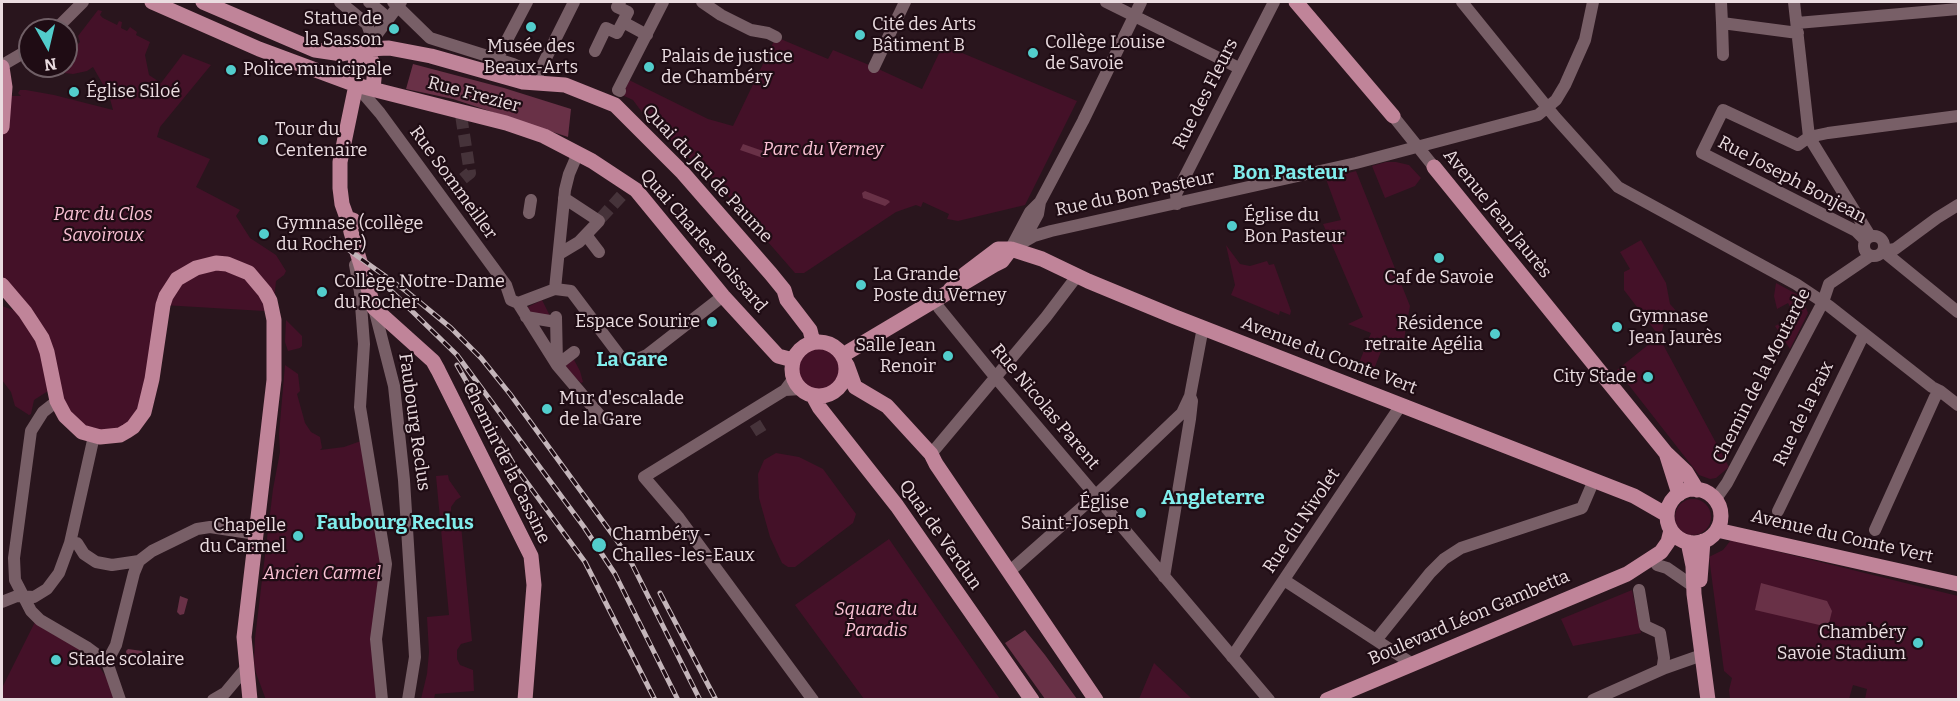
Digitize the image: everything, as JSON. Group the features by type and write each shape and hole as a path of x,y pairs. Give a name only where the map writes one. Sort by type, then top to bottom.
{"main road":[{"name":"Rue Frezier","path":"152,2 259,49 356,85 369,93 506,123 544,136 578,153"},
{"name":"Quai du Jeu de Paume","path":"204,2 315,50 342,54 369,43 432,56 512,79 565,85 617,107 683,173 771,274 810,330 813,342"},
{"name":"Avenue Jean Jaurès","path":"1296,2 1393,116"},
{"name":"Faubourg Reclus","path":"368,300 351,230 342,204 340,162 356,85 354,64 369,43"},
{"path":"369,43 375,68 369,93"},
{"path":"2,121 4,65"},
{"name":"Faubourg Reclus","path":"350,115 369,93"},
{"name":"Quai Charles Roissard","path":"578,153 636,190 723,296 778,356 793,360"},
{"name":"Avenue Jean Jaurès","path":"1434,167 1666,453 1686,472 1697,490"},
{"path":"845,360 951,290 964,274 998,249 1011,249"},
{"name":"Avenue du Comte Vert","path":"1011,249 1042,259 1077,276 1203,327 1634,496 1673,503"},
{"path":"2,285 25,312 42,338 57,401 65,416 76,428 94,436 120,435 133,427 144,412 152,379 163,305 177,279 196,268 216,263 227,264 249,273 259,283 270,301 274,320 274,380 244,637 250,699"},
{"name":"Chemin de la Cassine","path":"368,300 433,361 526,544 533,566 534,585 525,699"},
{"path":"845,360 846,378 837,390 825,396 798,388 793,360 801,348 813,342 828,343 845,360 855,387 887,406 931,454 1096,699"},
{"name":"Quai de Verdun","path":"798,388 819,407 897,506 1032,699"},
{"name":"Avenue Jean Jaurès","path":"1666,453 1673,503"},
{"path":"1691,490 1710,495 1715,500 1720,510 1719,525 1692,542 1680,539 1671,530 1673,503 1691,490"},
{"name":"Avenue du Comte Vert","path":"1719,525 1730,524 1959,576"},
{"name":"Avenue du Comte Vert","path":"1719,525 1959,584"},
{"name":"Boulevard Léon Gambetta","path":"1327,699 1627,574 1661,552 1668,542 1671,530"},
{"path":"1692,542 1693,585 1699,626"},
{"path":"1692,542 1708,699"},
{"name":"Boulevard Léon Gambetta","path":"1627,574 1657,565 1692,542"}],"street":[{"path":"67,18 83,2"},
{"path":"340,2 367,24 369,43"},
{"path":"369,2 388,18"},
{"path":"497,59 527,2"},
{"path":"369,43 397,3 430,38 524,69 534,82 574,2"},
{"path":"595,51 606,28 617,33 628,12 617,7 620,2"},
{"path":"620,91 618,90 663,2"},
{"path":"702,2 721,15 752,30 776,37"},
{"path":"874,67 905,2"},
{"path":"1106,2 1239,68"},
{"path":"1011,249 1028,234 1038,214 1040,202 1083,121 1141,2"},
{"name":"Rue des Fleurs","path":"1177,204 1176,194 1274,2"},
{"path":"1462,2 1548,108 1618,188 1796,284 1959,405"},
{"path":"1548,108 1565,85 1578,57 1590,21 1593,2"},
{"path":"1721,2 1723,55"},
{"path":"1794,2 1809,137 1867,245 1876,256 1883,251 1894,249 1937,218 1959,206"},
{"path":"1722,23 1797,28 1959,9"},
{"path":"622,22 647,35"},
{"path":"4,65 18,56"},
{"name":"Rue Sommeiller","path":"369,93 445,193 506,285 511,300 518,303 556,365 602,418"},
{"name":"Rue du Bon Pasteur","path":"1011,249 1034,236 1051,231 1419,148 1520,121 1538,115 1548,108"},
{"name":"Rue Joseph Bonjean","path":"1809,137 1798,145 1723,110 1702,153 1856,231 1867,245"},
{"name":"Avenue Jean Jaurès","path":"1393,116 1434,167"},
{"path":"1809,137 1959,116"},
{"path":"555,290 564,198 569,174 578,153"},
{"path":"559,254 579,242 599,219 564,198"},
{"path":"586,235 599,252"},
{"path":"1867,245 1877,237 1882,240 1883,251 1959,312"},
{"name":"Chemin de la Moutarde","path":"1715,500 1727,483 1823,302 1829,284 1844,273 1867,245"},
{"path":"931,454 996,378 1077,276"},
{"path":"518,303 555,290 571,291 620,356 629,362 634,362 655,349 723,296"},
{"path":"368,300 360,407 386,564 376,639 382,699"},
{"name":"Faubourg Reclus","path":"368,300 394,386 404,480 415,657 408,699"},
{"name":"Rue Nicolas Parent","path":"936,300 939,308 996,378 1269,699"},
{"path":"526,317 556,320 556,365"},
{"path":"1010,572 1096,495 1182,413 1190,396 1203,327"},
{"name":"Rue de la Paix","path":"1778,511 1864,334"},
{"path":"556,365 574,352"},
{"path":"798,388 751,418 726,425 644,477 679,518 813,699"},
{"path":"1875,530 1935,397 1940,391"},
{"path":"1164,577 1191,419 1190,396"},
{"path":"57,401 43,412 31,431 14,558 15,580 31,611 40,620 107,662 120,699"},
{"name":"Rue du Nivolet","path":"1232,657 1401,405"},
{"path":"2,602 17,596 34,597 46,589 59,573 70,543 94,436"},
{"path":"1377,639 1444,559 1469,545 1582,508 1594,480"},
{"path":"70,543 77,543 84,554 96,562 112,565 139,561 152,551 196,529 210,527 256,534"},
{"path":"107,662 116,645 139,561"},
{"path":"1657,565 1667,568 1693,585"},
{"path":"1284,580 1411,663"},
{"path":"1639,590 1645,626 1660,633 1664,665"},
{"path":"1593,699 1702,655"},
{"path":"213,699 225,693 246,668"}],"green space":[{"name":"Parc du Clos Savoiroux","path":"98,10 102,11 100,15 103,18 117,25 119,21 122,22 121,28 127,31 130,27 137,32 136,35 150,42 145,55 149,75 161,83 183,54 211,65 160,127 157,137 210,159 196,187 240,210 236,216 250,238 276,255 286,271 276,281 273,309 264,311 163,305 139,420 100,437 65,416 47,352 2,285 2,127 5,96 21,96 18,93 20,90 26,90 113,110 109,95 93,67 78,73 78,44 80,42 78,36"},
{"name":"Parc du Verney","path":"776,37 828,59 833,50 922,89 943,45 1077,101 1025,205 958,221 947,219 949,214 923,202 921,207 916,205 896,212 804,273 795,273 700,164 695,163 647,119 633,100 622,95 629,80 708,119 733,126"},
{"path":"1386,162 1409,165 1421,178 1415,186 1385,198 1372,166"},
{"path":"1356,171 1410,306 1403,345 1386,339 1372,374 1357,368 1371,333 1348,324 1363,317 1323,224 1341,220 1326,179"},
{"path":"1641,240 1666,283 1670,304 1679,314 1677,319 1673,321 1671,318 1664,323 1659,337 1729,467 1716,478 1710,479 1699,475 1617,370 1659,336 1624,290 1624,272 1630,269 1620,252"},
{"path":"1226,245 1240,264 1250,266 1267,261 1269,265 1274,264 1291,311 1290,315 1280,311 1279,315 1231,295 1235,285"},
{"path":"1776,283 1802,297 1808,313 1790,349 1775,326 1795,316 1788,303 1777,309 1774,296"},
{"path":"542,300 551,318 530,314 526,308"},
{"path":"2,306 16,311 39,340 48,391 34,400 29,415 15,406 11,392 2,380"},
{"path":"286,320 302,336 300,348 288,351 285,342"},
{"path":"820,346 835,353 842,368 835,383 820,390 805,383 798,368 805,353"},
{"path":"572,356 580,371 583,382 581,383 561,364"},
{"name":"Ancien Carmel","path":"285,365 298,374 300,391 297,394 305,423 311,432 320,437 322,448 320,450 344,447 361,441 383,568 377,699 266,700 256,673 255,638 273,489 280,452 279,434"},
{"path":"776,453 799,457 823,469 856,514 853,523 795,567 788,567 782,563 770,537 759,498 758,474 764,460"},
{"path":"448,475 461,497 451,507 451,515 453,521 461,525 472,641 461,644 457,650 457,659 460,665 473,670 474,691 435,694 434,699 421,699 429,652 427,617 449,615 436,476"},
{"path":"1693,499 1706,504 1711,517 1706,530 1693,535 1680,530 1675,517 1680,504"},
{"name":"Square du Paradis","path":"889,539 1000,699 864,699 795,605"},
{"path":"1731,540 1958,596 1958,699 1865,699 1867,689 1853,685 1849,699 1734,700 1730,698 1732,678 1724,671 1709,557 1723,550"},
{"path":"1632,590 1641,633 1573,646 1561,619"},
{"name":"Stade scolaire","path":"35,622 93,657 108,680 115,699 2,699 2,688"},
{"path":"1154,663 1191,698 1139,699"}],"shaded area":[{"path":"413,64 504,88 571,109 568,137 453,99 406,89"},
{"path":"743,144 763,151 766,156 763,158 740,150"},
{"path":"865,191 890,202 885,206 863,198 862,193"},
{"path":"1761,583 1827,601 1832,611 1828,627 1755,610"},
{"path":"180,596 188,599 184,614 180,615 177,612"},
{"path":"1025,630 1077,699 1045,699 1005,643"},
{"path":"128,649 142,651 143,657 139,659 127,657"}],"tunnel":[{"path":"449,190 470,173 461,115"},
{"path":"601,218 624,193"},
{"path":"755,423 763,436"}],"railway":[{"path":"332,238 406,291 451,328 481,358 510,394 632,564 700,700"},
{"path":"379,279 457,355 584,527 615,574 678,700"},
{"path":"457,365 514,465 585,562 655,700"},
{"path":"660,593 716,700"}],"place":[{"name":"Musée des Beaux-Arts","path":"531,27"},
{"name":"Statue de la Sasson","path":"394,29"},
{"name":"Cité des Arts Bâtiment B","path":"860,35"},
{"name":"Collège Louise de Savoie","path":"1033,53"},
{"name":"Palais de justice de Chambéry","path":"649,67"},
{"name":"Police municipale","path":"231,70"},
{"name":"Église Siloé","path":"74,92"},
{"name":"Tour du Centenaire","path":"263,140"},
{"name":"Église du Bon Pasteur","path":"1232,226"},
{"name":"Gymnase (collège du Rocher)","path":"264,234"},
{"name":"Caf de Savoie","path":"1439,258"},
{"name":"La Grande Poste du Verney","path":"861,285"},
{"name":"Collège Notre-Dame du Rocher","path":"322,292"},
{"name":"Espace Sourire","path":"712,322"},
{"name":"Gymnase Jean Jaurès","path":"1617,327"},
{"name":"Résidence retraite Agélia","path":"1495,334"},
{"name":"Salle Jean Renoir","path":"948,356"},
{"name":"City Stade","path":"1648,377"},
{"name":"Mur d'escalade de la Gare","path":"547,409"},
{"name":"Église Saint-Joseph","path":"1141,513"},
{"name":"Chapelle du Carmel","path":"298,536"},
{"name":"Chambéry - Challes-les-Eaux","path":"599,545"},
{"name":"Chambéry Savoie Stadium","path":"1918,643"},
{"name":"Stade scolaire","path":"56,660"}],"district":[{"name":"Bon Pasteur","path":"1290,173"},
{"name":"La Gare","path":"632,360"},
{"name":"Angleterre","path":"1213,498"},
{"name":"Faubourg Reclus","path":"395,523"}]}
